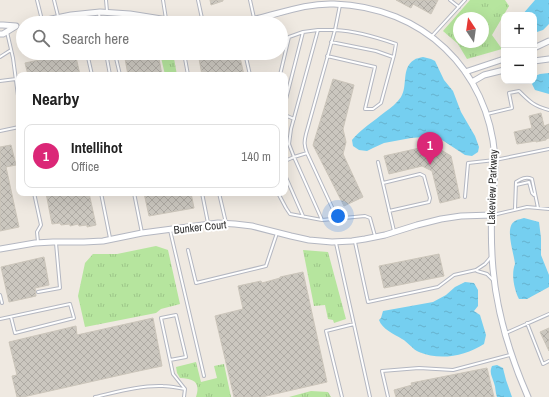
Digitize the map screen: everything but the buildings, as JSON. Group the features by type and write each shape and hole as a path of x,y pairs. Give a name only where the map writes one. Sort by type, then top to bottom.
{"street":[{"name":"Lakeview Parkway","path":"266,16 310,5 332,4 354,5 385,12 416,27 431,37 452,56 472,82 480,97 493,141 495,160 492,215 494,282 504,333 528,397"},
{"path":"68,16 99,12 142,16"},
{"path":"0,26 16,26"},
{"path":"0,34 16,26"},
{"path":"537,47 549,41"},
{"path":"537,61 549,59"},
{"path":"465,72 501,60"},
{"path":"472,82 484,76 501,71"},
{"name":"Bunker Court","path":"0,249 38,243 84,242 110,239 208,224 252,226 309,240 335,242 355,241 441,219 492,215"}],"lane":[{"path":"37,0 41,16"},
{"path":"54,0 58,16"},
{"path":"106,0 108,12"},
{"path":"163,0 165,16"},
{"path":"198,0 201,16"},
{"path":"250,0 253,16"},
{"path":"450,0 459,6"},
{"path":"431,37 465,0"},
{"path":"337,218 304,145 335,30 340,4"},
{"path":"99,12 99,16"},
{"path":"318,30 294,118 289,144 322,220"},
{"path":"288,40 289,36 304,32 335,30 376,37 396,44 381,103 373,108 365,109 375,67 328,56"},
{"path":"0,81 16,79 7,31"},
{"path":"288,92 304,32"},
{"path":"331,42 376,51 393,57"},
{"path":"0,57 11,50"},
{"path":"89,60 91,72"},
{"path":"107,60 109,72"},
{"path":"116,60 119,72"},
{"path":"185,60 187,72"},
{"path":"247,60 249,72"},
{"path":"281,72 283,60"},
{"path":"486,114 512,108 509,93 519,91 528,101 537,107 549,110"},
{"path":"288,116 294,118"},
{"path":"0,131 16,128"},
{"path":"465,197 468,163 495,160 549,149"},
{"path":"288,160 307,153"},
{"path":"378,162 394,232"},
{"path":"383,182 420,174 424,176 430,198 429,202 389,211"},
{"path":"515,209 516,182 528,178 532,179 538,208"},
{"path":"288,182 303,216"},
{"path":"516,185 529,182 532,193 535,196"},
{"path":"35,196 41,224 37,232 38,243"},
{"path":"102,196 110,239"},
{"path":"135,196 142,233"},
{"path":"203,196 208,224"},
{"path":"220,196 226,224"},
{"path":"280,196 290,214 322,220 364,216 370,218 375,237"},
{"path":"492,215 527,207 549,209"},
{"path":"170,230 204,376"},
{"path":"188,250 196,283 266,266 277,232"},
{"path":"355,241 368,302 438,287 454,275 476,270 485,264 492,255"},
{"path":"38,292 60,288 56,242"},
{"path":"335,242 370,397"},
{"path":"476,270 486,274 494,282"},
{"path":"0,295 2,303"},
{"path":"0,319 70,304 74,318 15,332 11,317"},
{"path":"504,333 549,314"},
{"path":"170,360 186,357 176,315 161,318 170,360 173,374 185,389 184,397"},
{"path":"528,323 543,364 549,361"},
{"path":"342,397 326,330 354,324"},
{"path":"388,397 382,371 419,368 453,370 511,355"},
{"path":"95,397 130,389 152,386 185,389"}],"green space":[{"path":"470,0 505,0 509,6 505,12 501,12 501,20 492,35 501,49 467,59 460,48 489,48 489,12 460,12"},
{"path":"453,20 453,40 443,31"},
{"path":"162,60 174,60 176,72 164,72"},
{"path":"156,246 168,250 180,304 161,309 156,313 85,327 78,296 85,263 93,254 117,254"},
{"path":"303,250 328,252 346,319 334,323 333,320 328,319 325,305 314,306"},
{"path":"196,362 201,382 217,378 214,366 224,364 231,397 196,397 197,384 192,380 180,378 176,367"},
{"path":"311,391 328,392 331,397 289,397"}],"water":[{"path":"535,0 549,0 549,24 543,30 537,32 537,12 525,12"},
{"path":"423,57 435,61 444,80 453,91 461,112 475,136 479,147 478,152 472,156 465,155 436,136 411,138 384,143 367,151 359,150 353,146 352,140 368,125 392,107 401,97 407,68 415,59"},
{"path":"549,73 549,94 535,90 532,84 537,84 537,75"},
{"path":"524,218 539,222 541,255 549,275 549,287 527,299 519,299 514,282 513,272 515,264 510,241 510,229 515,221"},
{"path":"465,282 474,283 478,290 478,306 474,311 480,315 486,335 484,344 469,352 444,357 427,355 417,351 404,340 389,331 379,320 383,311 433,302"},
{"path":"497,365 503,368 512,397 497,397 491,371 492,366"}],"place":[{"name":"Intellihot","path":"430,165"}]}
